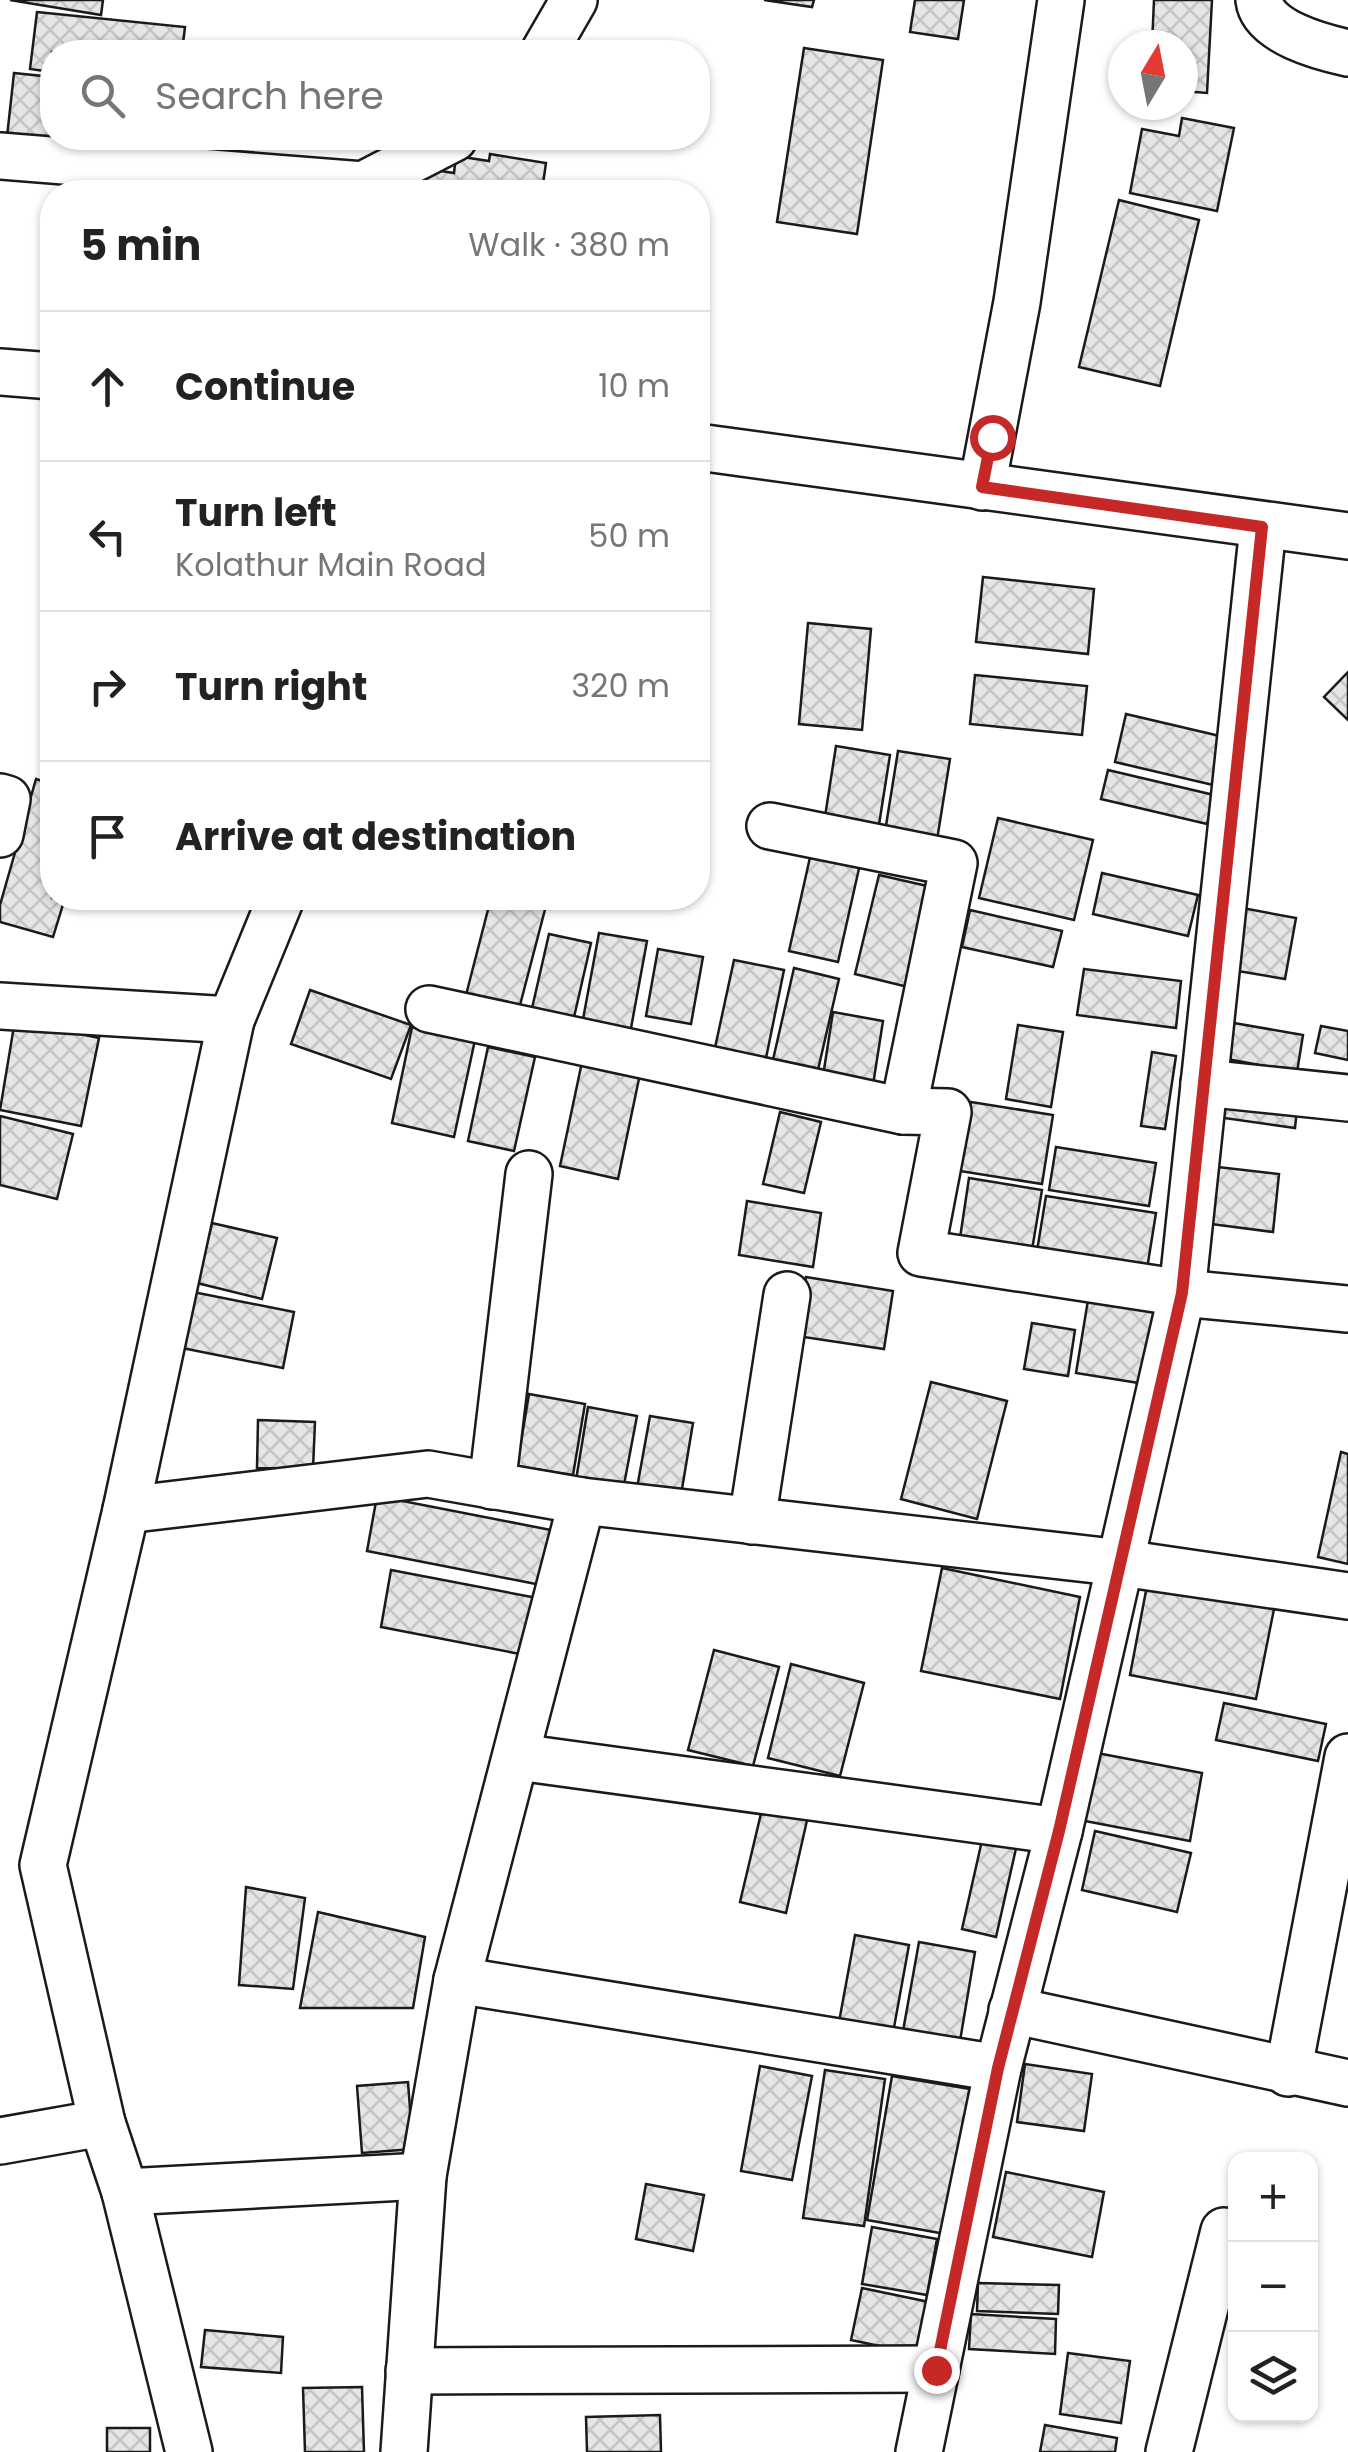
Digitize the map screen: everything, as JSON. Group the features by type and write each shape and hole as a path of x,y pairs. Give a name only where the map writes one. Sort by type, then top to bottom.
{"street":[{"path":"551,40 574,0"},
{"path":"982,487 1020,283 1061,0"},
{"path":"1259,0 1260,9 1275,26 1348,53"},
{"path":"371,180 430,150"},
{"path":"0,156 311,180"},
{"path":"0,372 40,375"},
{"path":"710,449 1348,536"},
{"path":"919,2452 998,2068 1059,1831 1182,1293 1262,527"},
{"path":"0,797 7,799 0,834"},
{"path":"770,826 954,864 904,1110"},
{"path":"189,2452 125,2192 102,2122 43,1865 126,1510 231,1020 276,910"},
{"path":"0,1006 231,1020"},
{"path":"429,1009 904,1110 948,1112 921,1253 1182,1293 1348,1309"},
{"path":"1204,1083 1348,1098"},
{"path":"492,1486 529,1174"},
{"path":"752,1521 788,1295"},
{"path":"126,1510 428,1474 582,1502 1122,1564 1348,1596"},
{"path":"404,2452 423,2176 457,1980 582,1502"},
{"path":"518,1757 1059,1831"},
{"path":"1288,2073 1338,1851 1348,1758"},
{"path":"457,1980 998,2068"},
{"path":"1012,2010 1348,2083"},
{"path":"0,2141 102,2122"},
{"path":"125,2192 423,2176"},
{"path":"1169,2452 1224,2231"},
{"path":"409,2371 936,2370"}],"building":[{"path":"10,0 103,0 101,15"},
{"path":"764,0 814,0 812,7"},
{"path":"915,0 964,0 958,39 910,32"},
{"path":"1154,0 1212,0 1207,93 1198,92 1198,30 1153,30"},
{"path":"37,12 185,27 183,40 40,40 40,70 30,69"},
{"path":"804,48 883,60 857,234 777,222"},
{"path":"14,73 40,76 40,150 6,146"},
{"path":"1182,120 1234,128 1217,211 1130,193 1142,129 1179,136"},
{"path":"44,150 82,150 82,154"},
{"path":"490,154 546,163 544,180 413,180 415,167 454,173 456,156 489,161"},
{"path":"1119,200 1199,220 1160,386 1079,367"},
{"path":"983,577 1094,589 1088,654 976,642"},
{"path":"808,623 871,629 862,730 799,724"},
{"path":"1348,672 1348,720 1324,697"},
{"path":"975,675 1087,686 1082,735 970,724"},
{"path":"1126,714 1224,737 1213,785 1115,762"},
{"path":"836,746 890,755 878,831 824,823"},
{"path":"898,751 950,759 936,846 884,838"},
{"path":"1108,770 1214,795 1207,824 1101,799"},
{"path":"36,779 40,780 40,910 61,910 53,937 0,922 0,905"},
{"path":"998,818 1093,840 1074,920 979,898"},
{"path":"811,853 860,864 838,962 789,951"},
{"path":"1102,873 1198,895 1188,936 1093,914"},
{"path":"879,875 936,888 912,988 855,974"},
{"path":"1237,907 1296,918 1285,979 1226,969"},
{"path":"488,910 545,910 519,1009 466,995"},
{"path":"970,910 1062,931 1053,967 962,947"},
{"path":"599,933 647,941 629,1039 581,1030"},
{"path":"549,934 591,943 572,1026 530,1017"},
{"path":"658,949 703,957 691,1024 646,1016"},
{"path":"734,960 784,970 764,1068 713,1057"},
{"path":"794,968 839,979 817,1074 772,1064"},
{"path":"1084,969 1181,981 1176,1028 1077,1015"},
{"path":"310,990 411,1025 391,1079 291,1044"},
{"path":"833,1012 883,1021 873,1085 823,1076"},
{"path":"15,1020 99,1038 81,1126 0,1110"},
{"path":"1234,1023 1303,1035 1297,1072 1227,1059"},
{"path":"1018,1025 1063,1032 1051,1107 1006,1099"},
{"path":"1321,1026 1348,1031 1348,1060 1315,1053"},
{"path":"412,1027 475,1040 454,1137 392,1123"},
{"path":"488,1047 535,1057 514,1151 468,1141"},
{"path":"1152,1052 1176,1056 1165,1129 1141,1126"},
{"path":"582,1062 640,1074 618,1179 560,1166"},
{"path":"1221,1089 1298,1100 1295,1128 1217,1117"},
{"path":"971,1102 1053,1115 1042,1184 960,1171"},
{"path":"780,1112 821,1122 804,1193 763,1184"},
{"path":"0,1116 73,1134 57,1199 0,1185"},
{"path":"1056,1147 1156,1163 1149,1206 1049,1190"},
{"path":"1209,1166 1279,1174 1273,1232 1203,1223"},
{"path":"969,1178 1042,1190 1032,1250 960,1238"},
{"path":"1046,1196 1156,1213 1147,1269 1037,1251"},
{"path":"747,1201 821,1213 813,1267 739,1255"},
{"path":"212,1223 277,1238 262,1299 197,1283"},
{"path":"806,1277 893,1291 884,1349 797,1336"},
{"path":"193,1292 294,1312 283,1368 182,1348"},
{"path":"1089,1294 1158,1306 1145,1384 1076,1373"},
{"path":"1032,1323 1075,1330 1068,1376 1024,1369"},
{"path":"931,1382 1007,1401 977,1519 901,1499"},
{"path":"529,1394 585,1404 573,1475 517,1466"},
{"path":"588,1407 637,1416 623,1490 576,1480"},
{"path":"650,1416 693,1423 681,1495 637,1488"},
{"path":"258,1420 315,1422 313,1469 257,1468"},
{"path":"1341,1452 1348,1454 1348,1564 1318,1557"},
{"path":"377,1496 556,1531 546,1586 367,1551"},
{"path":"942,1568 1080,1597 1060,1699 921,1671"},
{"path":"391,1570 537,1598 525,1655 381,1627"},
{"path":"1149,1575 1276,1599 1256,1699 1130,1675"},
{"path":"714,1650 779,1667 753,1766 688,1750"},
{"path":"791,1664 864,1683 840,1776 768,1758"},
{"path":"1224,1703 1326,1724 1318,1761 1216,1740"},
{"path":"1097,1753 1202,1773 1190,1841 1085,1821"},
{"path":"763,1805 808,1816 786,1913 740,1902"},
{"path":"1095,1831 1191,1853 1177,1912 1082,1890"},
{"path":"983,1836 1017,1844 996,1937 962,1929"},
{"path":"246,1887 305,1898 293,1989 239,1985"},
{"path":"318,1912 425,1937 413,2008 300,2008"},
{"path":"855,1935 909,1945 893,2033 839,2022"},
{"path":"919,1942 975,1952 960,2041 903,2031"},
{"path":"1025,2064 1092,2074 1084,2131 1017,2122"},
{"path":"760,2066 812,2076 792,2180 741,2171"},
{"path":"825,2070 885,2079 864,2226 803,2218"},
{"path":"892,2076 976,2090 951,2235 867,2220"},
{"path":"408,2082 413,2149 362,2153 357,2086"},
{"path":"1006,2172 1104,2192 1092,2257 993,2237"},
{"path":"646,2184 704,2195 693,2251 636,2239"},
{"path":"872,2227 937,2239 927,2295 862,2284"},
{"path":"978,2283 1059,2285 1058,2314 977,2311"},
{"path":"862,2288 929,2302 918,2354 851,2340"},
{"path":"971,2314 1056,2319 1055,2354 969,2349"},
{"path":"205,2330 283,2337 281,2373 201,2367"},
{"path":"1068,2353 1130,2361 1121,2423 1060,2414"},
{"path":"362,2387 364,2452 305,2452 303,2388"},
{"path":"660,2415 661,2452 587,2452 586,2417"},
{"path":"1045,2425 1117,2438 1115,2452 1040,2452"},
{"path":"107,2428 150,2428 150,2452 107,2452"}],"route":[{"path":"936,2370 998,2068 1059,1831 1182,1293 1262,527 982,487 992,437"}]}
